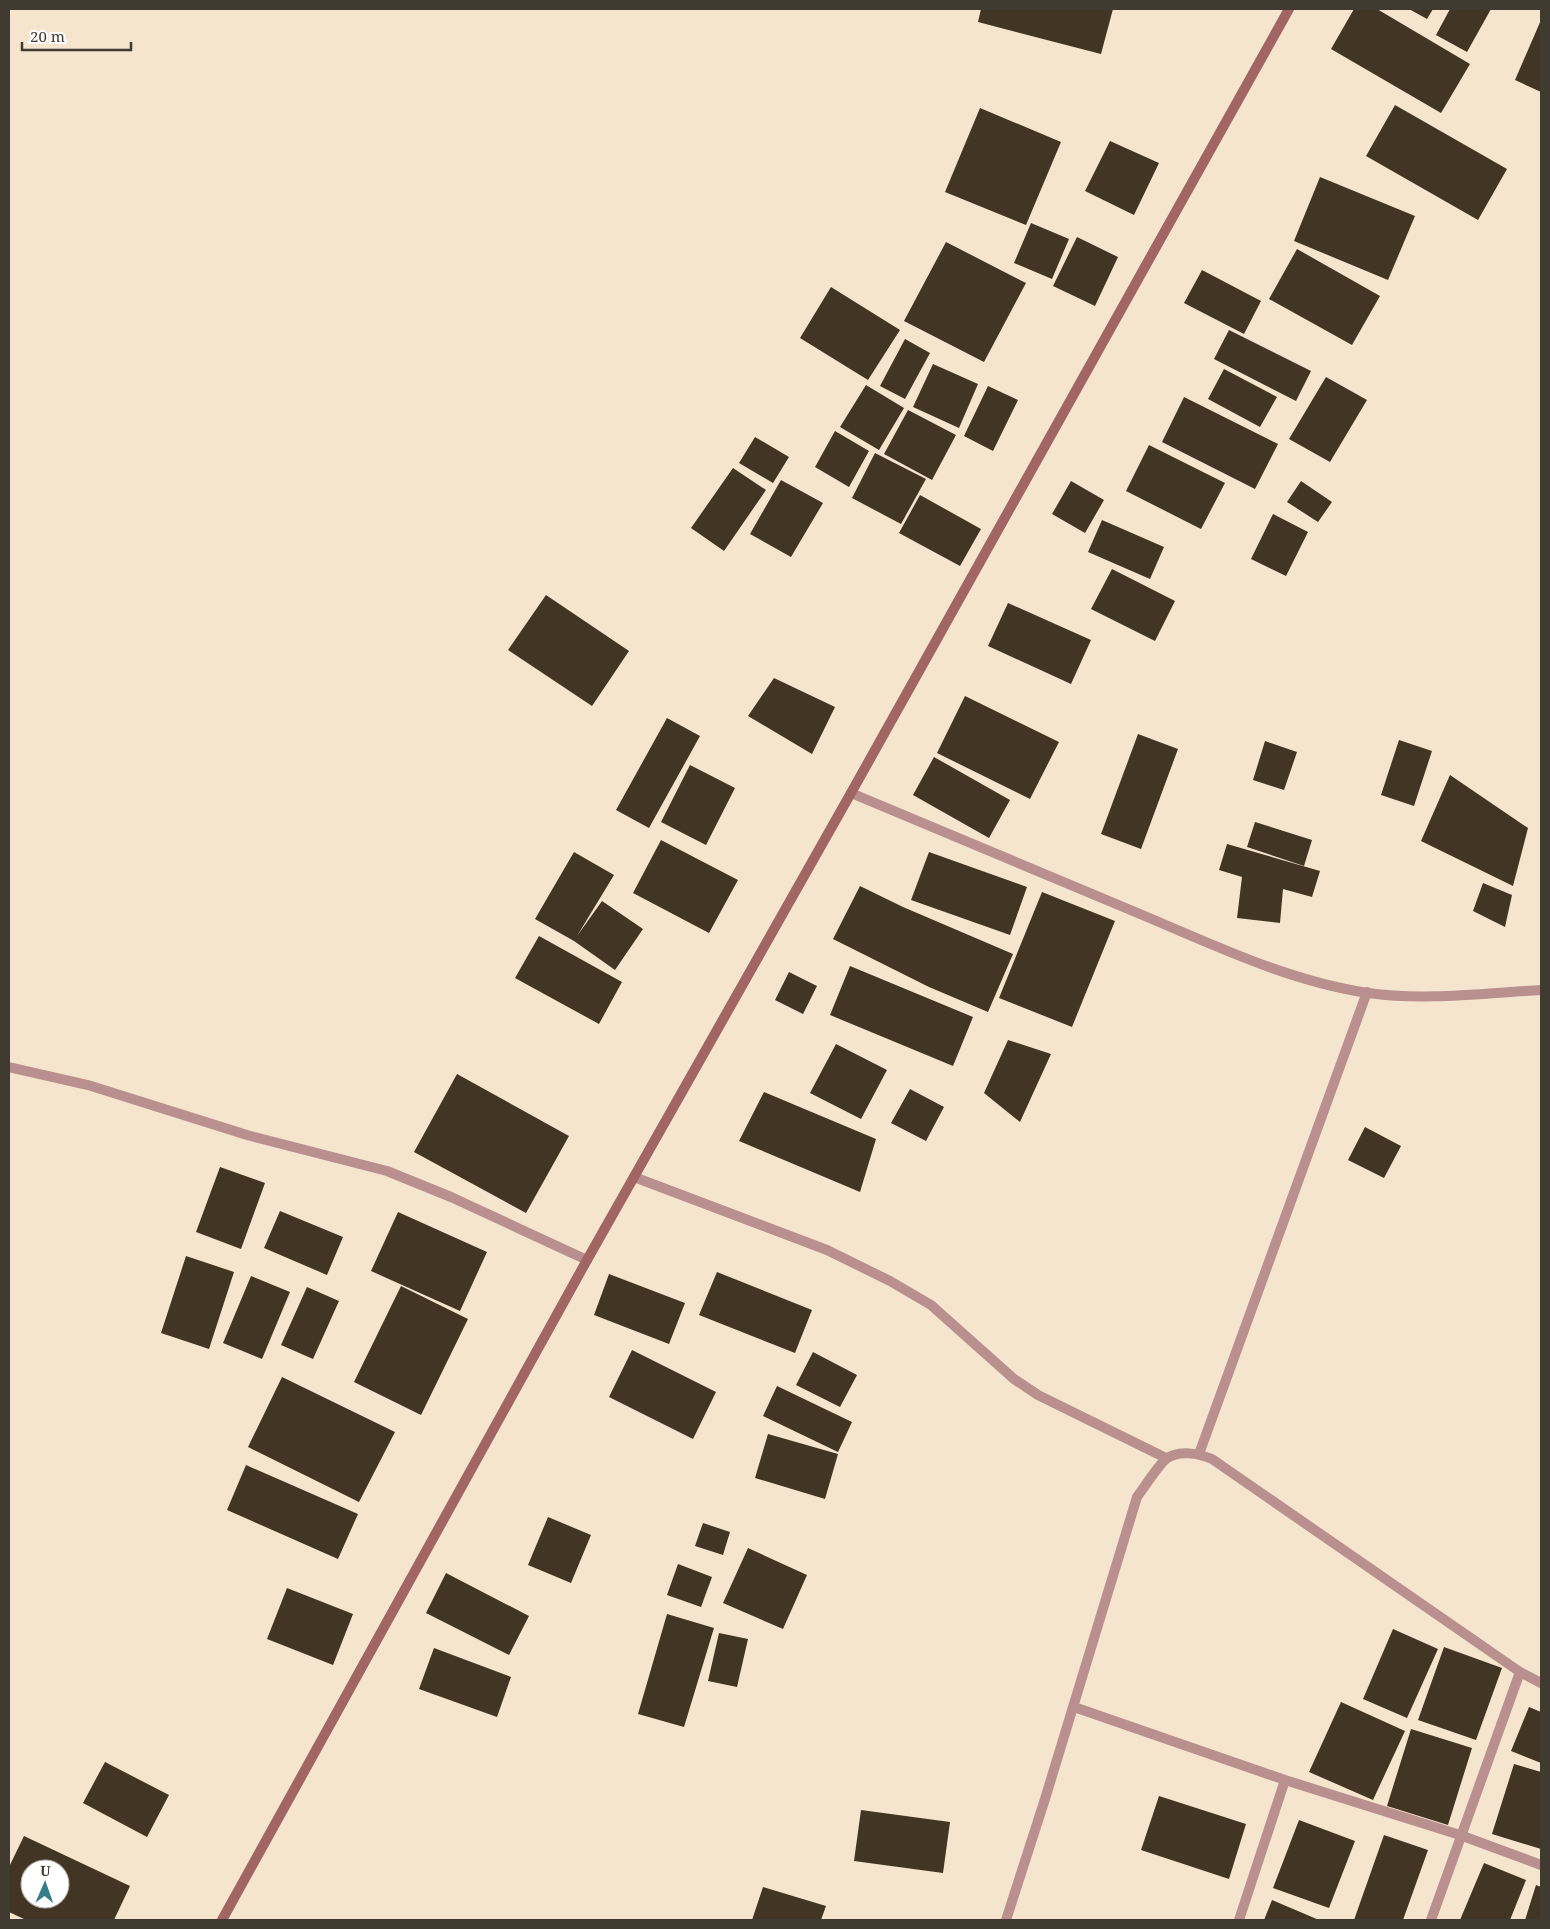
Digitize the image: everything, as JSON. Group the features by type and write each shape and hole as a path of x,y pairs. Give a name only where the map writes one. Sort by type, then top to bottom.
{"main road":[{"path":"222,1920 587,1260 1289,9"}],"street":[{"path":"851,792 1219,947 1292,975 1386,995 1424,996 1541,990"},
{"path":"1199,1454 1367,992"},
{"path":"9,1066 88,1085 247,1134 387,1172 451,1197 587,1260"},
{"path":"634,1177 827,1250 890,1282 931,1305 1014,1379 1038,1395 1166,1458"},
{"path":"1006,1920 1138,1497 1166,1458 1180,1454 1199,1454 1212,1460 1520,1672 1541,1683"},
{"path":"1431,1920 1520,1672"},
{"path":"1074,1707 1284,1780 1460,1836 1541,1866"},
{"path":"1239,1920 1284,1780"}],"building":[{"path":"981,9 1113,9 1101,54 978,22"},
{"path":"1354,9 1377,9 1470,64 1441,113 1331,49"},
{"path":"1409,9 1433,9 1427,19"},
{"path":"1450,9 1491,9 1467,52 1436,35"},
{"path":"1541,20 1541,92 1515,80"},
{"path":"1395,105 1507,169 1478,220 1366,156"},
{"path":"980,108 1061,142 1026,225 945,192"},
{"path":"1110,141 1159,163 1134,215 1085,191"},
{"path":"1320,177 1415,216 1388,280 1294,241"},
{"path":"1031,223 1069,239 1052,279 1014,263"},
{"path":"1077,237 1118,257 1095,306 1053,286"},
{"path":"946,242 1026,283 984,362 904,321"},
{"path":"1297,249 1380,296 1352,345 1269,299"},
{"path":"1202,270 1261,301 1244,334 1184,303"},
{"path":"831,287 900,330 868,380 800,338"},
{"path":"1229,330 1311,371 1296,401 1214,359"},
{"path":"905,339 930,353 905,399 880,386"},
{"path":"933,364 978,384 959,428 913,407"},
{"path":"1224,369 1277,397 1260,427 1208,399"},
{"path":"1326,377 1367,400 1330,462 1289,439"},
{"path":"866,385 904,408 879,450 840,427"},
{"path":"988,386 1018,400 993,451 964,436"},
{"path":"1184,397 1278,444 1255,489 1162,442"},
{"path":"908,410 956,435 932,480 884,454"},
{"path":"835,431 869,451 849,487 815,467"},
{"path":"755,437 789,457 773,483 739,463"},
{"path":"1149,445 1225,483 1201,529 1126,491"},
{"path":"875,453 926,479 901,524 852,498"},
{"path":"733,468 766,490 724,551 691,528"},
{"path":"781,480 823,503 791,557 750,534"},
{"path":"1071,481 1104,500 1085,533 1052,514"},
{"path":"1301,481 1332,502 1318,522 1287,502"},
{"path":"920,495 981,529 960,566 899,533"},
{"path":"1273,514 1308,532 1286,576 1251,559"},
{"path":"1102,520 1164,547 1150,579 1088,552"},
{"path":"1112,569 1175,601 1155,641 1091,609"},
{"path":"546,595 629,651 592,706 508,650"},
{"path":"1008,603 1091,640 1071,684 988,646"},
{"path":"774,678 835,707 812,754 748,716"},
{"path":"965,696 1059,742 1030,799 937,753"},
{"path":"667,718 700,736 649,828 616,810"},
{"path":"1138,734 1178,749 1141,849 1101,834"},
{"path":"1399,740 1432,751 1414,806 1381,795"},
{"path":"1265,741 1297,752 1284,790 1253,780"},
{"path":"934,757 1010,800 989,838 913,795"},
{"path":"690,765 735,788 706,845 661,822"},
{"path":"1450,775 1528,828 1513,886 1421,841"},
{"path":"1255,822 1312,840 1304,866 1247,847"},
{"path":"661,840 738,880 709,933 633,893"},
{"path":"1227,844 1320,871 1312,897 1283,889 1280,923 1237,918 1242,877 1219,870"},
{"path":"574,852 614,875 577,936 602,901 643,929 615,970 574,941 535,919"},
{"path":"929,852 1027,887 1010,935 911,900"},
{"path":"1483,883 1512,895 1505,927 1473,911"},
{"path":"860,886 903,907 1013,954 988,1012 929,987 833,939"},
{"path":"1042,892 1115,921 1072,1027 999,998"},
{"path":"539,936 622,982 599,1024 515,978"},
{"path":"850,966 973,1017 953,1066 830,1015"},
{"path":"789,972 817,986 803,1014 775,1000"},
{"path":"1008,1040 1051,1054 1020,1122 984,1093"},
{"path":"836,1044 887,1070 861,1119 810,1093"},
{"path":"457,1074 569,1136 526,1213 414,1152"},
{"path":"910,1089 944,1107 926,1141 891,1123"},
{"path":"764,1092 876,1139 860,1192 739,1141"},
{"path":"1365,1127 1401,1146 1384,1178 1348,1160"},
{"path":"220,1167 265,1183 241,1249 196,1232"},
{"path":"280,1211 343,1237 327,1275 264,1248"},
{"path":"398,1212 487,1252 460,1311 371,1271"},
{"path":"186,1256 234,1272 209,1349 161,1333"},
{"path":"717,1272 812,1310 795,1353 699,1315"},
{"path":"609,1274 685,1303 669,1344 594,1315"},
{"path":"251,1276 290,1292 262,1359 223,1343"},
{"path":"401,1286 468,1319 421,1415 354,1382"},
{"path":"307,1287 339,1301 313,1359 281,1345"},
{"path":"632,1350 716,1392 693,1439 609,1397"},
{"path":"813,1352 857,1375 840,1407 796,1385"},
{"path":"282,1377 395,1432 359,1502 248,1447"},
{"path":"777,1386 852,1422 838,1452 763,1416"},
{"path":"768,1434 838,1454 825,1499 755,1478"},
{"path":"246,1465 358,1514 338,1559 227,1510"},
{"path":"548,1517 591,1535 571,1583 528,1565"},
{"path":"703,1523 730,1532 723,1555 695,1546"},
{"path":"748,1548 807,1575 783,1629 723,1603"},
{"path":"678,1564 712,1577 701,1607 667,1595"},
{"path":"446,1573 529,1616 509,1655 426,1613"},
{"path":"287,1588 353,1614 333,1665 267,1639"},
{"path":"667,1614 714,1628 684,1727 638,1714"},
{"path":"1393,1629 1438,1649 1407,1718 1363,1699"},
{"path":"719,1633 748,1639 737,1687 708,1681"},
{"path":"1444,1647 1502,1668 1476,1740 1418,1720"},
{"path":"434,1648 511,1677 497,1717 419,1689"},
{"path":"1341,1702 1405,1731 1373,1800 1309,1772"},
{"path":"1529,1707 1541,1712 1541,1763 1511,1751"},
{"path":"1411,1729 1472,1748 1448,1825 1387,1806"},
{"path":"105,1762 169,1795 147,1837 83,1803"},
{"path":"1514,1764 1541,1772 1541,1849 1492,1834"},
{"path":"1159,1796 1246,1824 1229,1879 1141,1850"},
{"path":"861,1810 950,1822 943,1873 854,1861"},
{"path":"1299,1820 1355,1841 1329,1908 1273,1888"},
{"path":"1384,1835 1428,1850 1403,1920 1354,1920"},
{"path":"24,1836 130,1886 114,1920 26,1920 9,1912 9,1867"},
{"path":"1484,1863 1526,1880 1510,1920 1460,1920"},
{"path":"1536,1885 1541,1887 1541,1920 1525,1920"},
{"path":"763,1887 826,1906 821,1920 752,1920"},
{"path":"1272,1900 1319,1920 1264,1920"}]}
